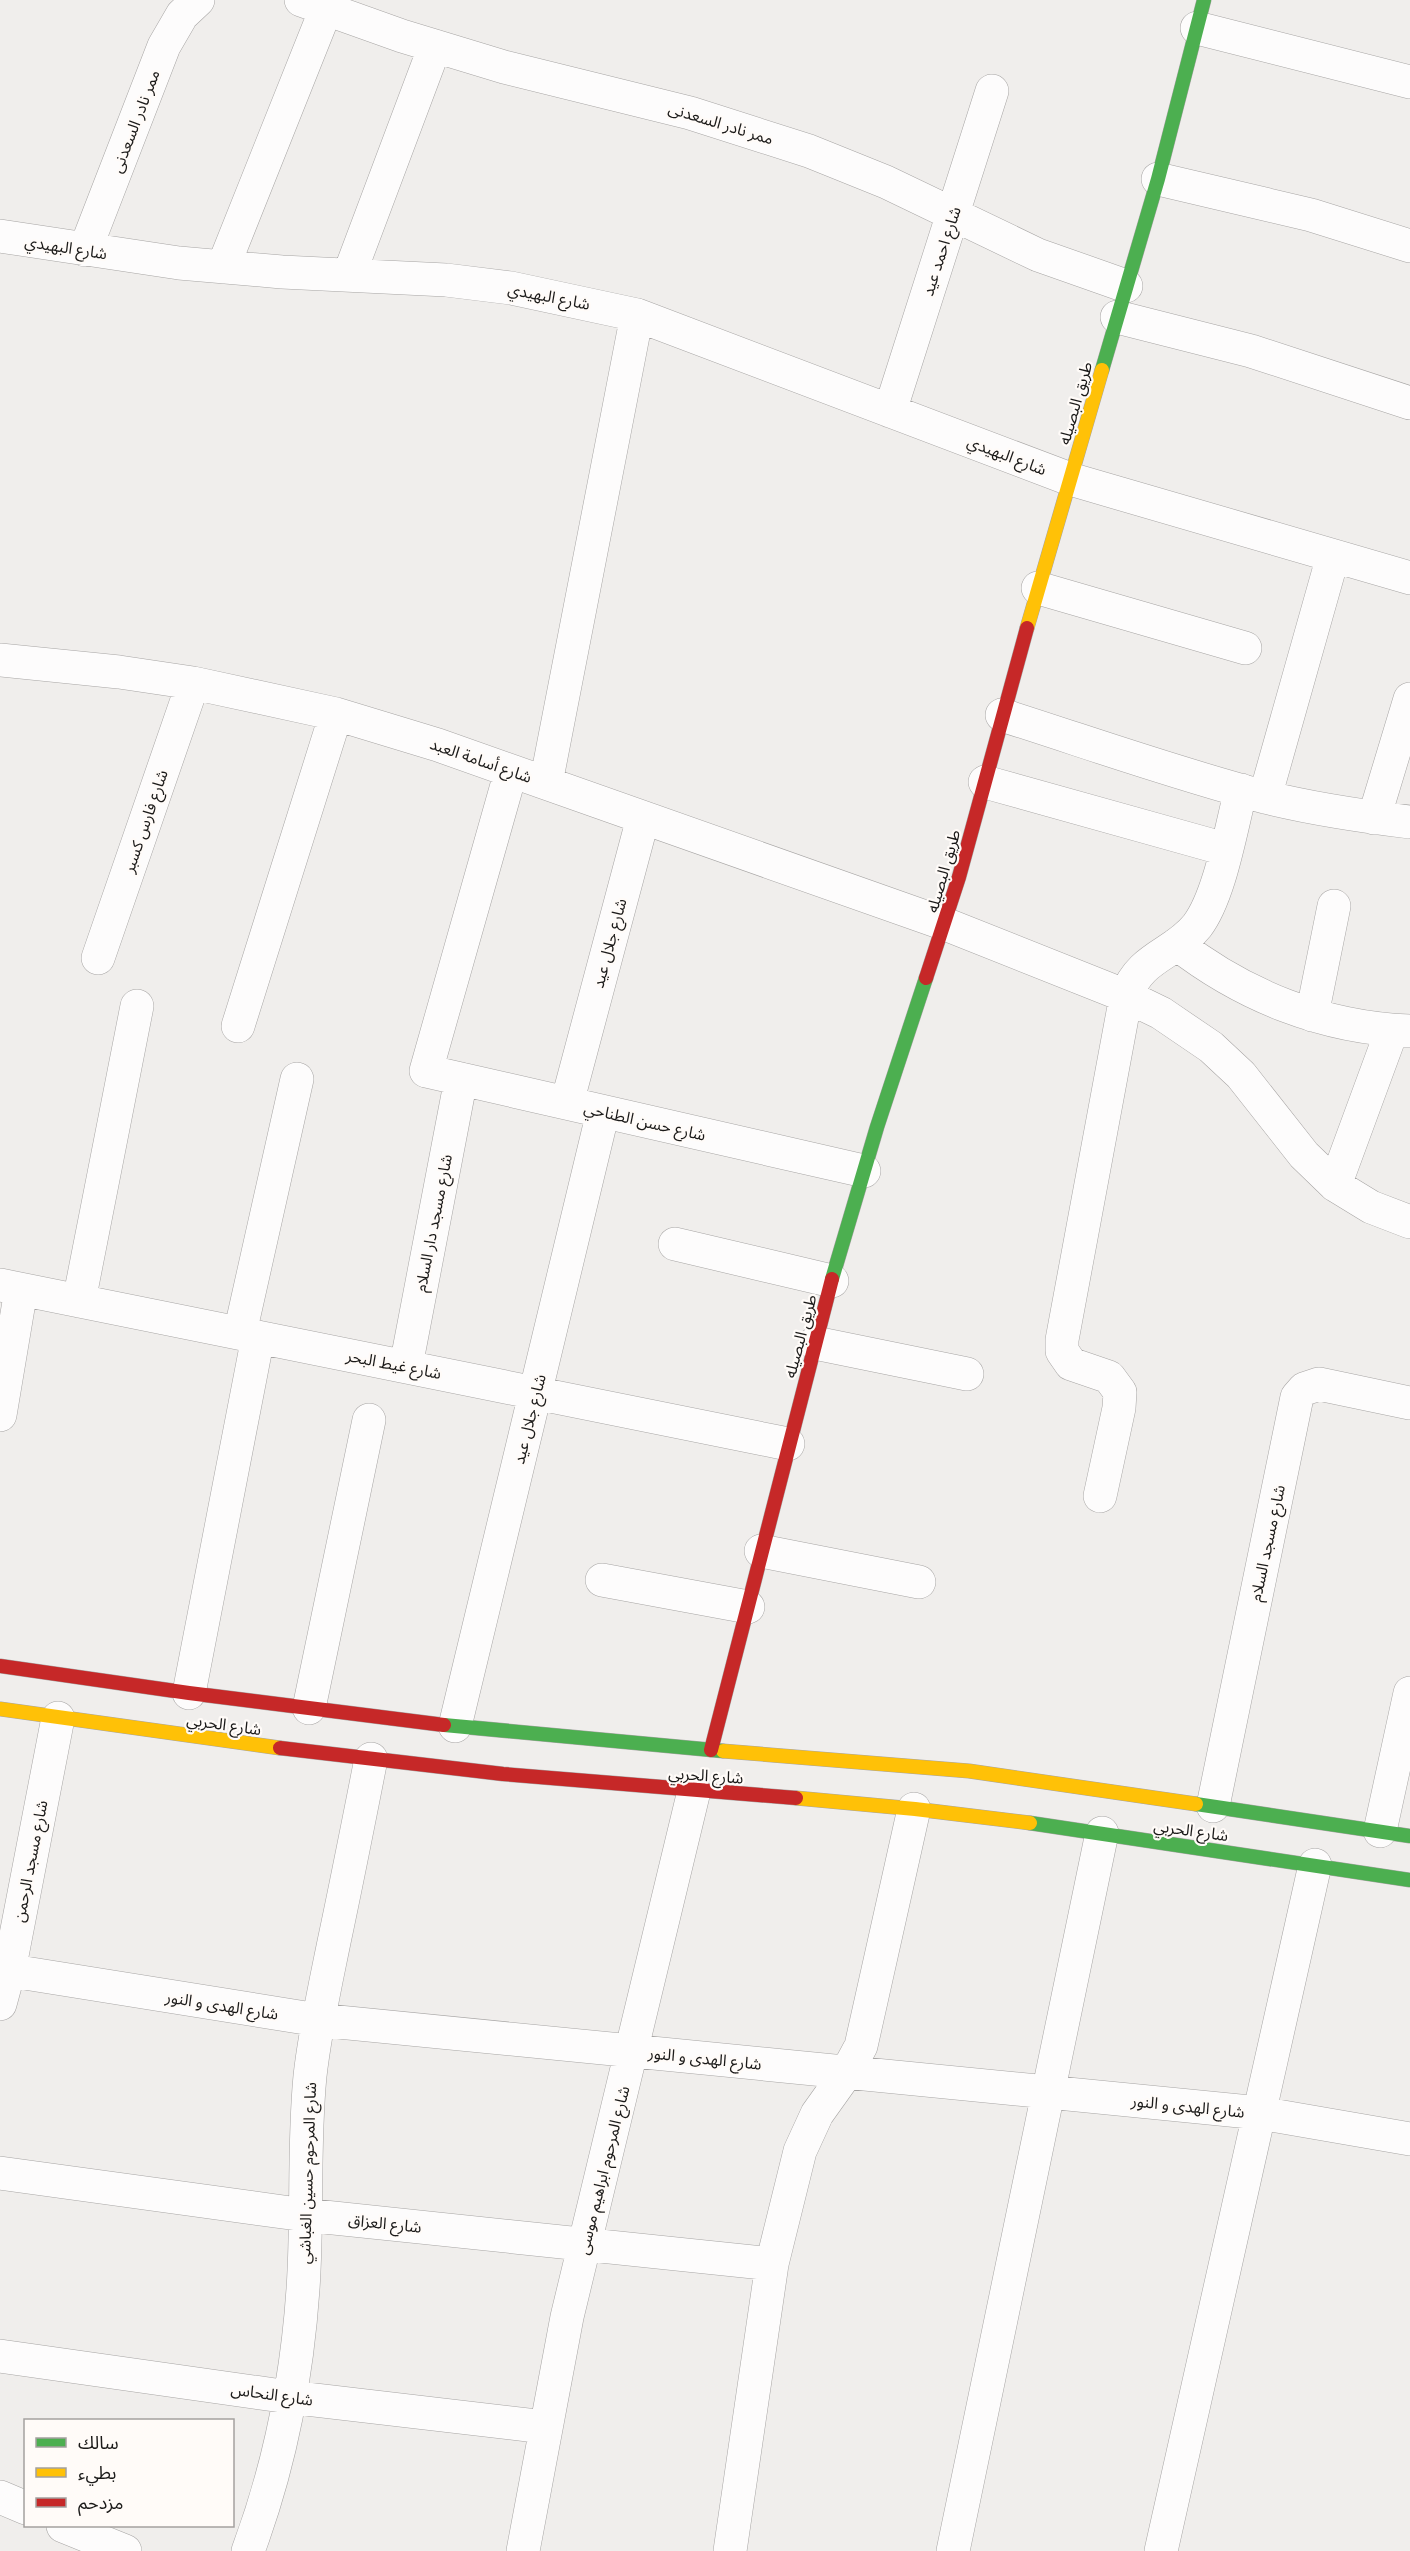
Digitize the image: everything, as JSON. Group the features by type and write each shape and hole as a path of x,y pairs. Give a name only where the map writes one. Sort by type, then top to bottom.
{"street":[{"name":"ممر نادر السعدنى","path":"85,250 164,46 182,15 198,0"},
{"name":"ممر نادر السعدنى","path":"314,5 435,46 513,69 671,108 809,151 886,182 953,214 1038,255 1121,301 1251,351 1410,403"},
{"path":"223,267 314,5"},
{"path":"1200,14 1410,82"},
{"name":"طريق البصيله","path":"711,1750 788,1444 832,1281 864,1171 945,924 1038,588 1158,179 1200,14"},
{"path":"349,275 435,46"},
{"name":"شارع احمد عيد","path":"890,411 992,91"},
{"path":"1158,179 1311,215 1410,246"},
{"name":"شارع البهيدي","path":"0,236 85,250 223,267 414,277 478,284 593,304 637,315 1070,479 1410,578"},
{"path":"546,783 637,315"},
{"path":"1100,1496 1119,1408 1120,1392 1110,1377 1071,1364 1062,1351 1062,1340 1126,996 1131,984 1145,965 1195,929 1208,908 1226,849 1253,793 1333,556"},
{"path":"1038,588 1245,648"},
{"name":"شارع أسامة العبد","path":"0,660 119,672 193,683 336,714 416,738 945,924 1126,996 1170,1018 1226,1061 1254,1090 1311,1163 1335,1185 1371,1206 1410,1222"},
{"name":"شارع فارس كسبر","path":"98,958 193,683"},
{"path":"1374,818 1410,699"},
{"path":"238,1026 336,714"},
{"path":"1002,715 1253,793 1374,818 1410,822"},
{"name":"شارع حسن الطناحي","path":"511,771 426,1071 864,1171"},
{"path":"985,782 1226,849"},
{"name":"شارع جلال عيد","path":"567,1103 643,818"},
{"path":"1312,1015 1334,906"},
{"path":"1177,944 1225,978 1278,1004 1363,1027 1401,1031 1335,1185"},
{"path":"79,1301 137,1006"},
{"name":"شارع مسجد دار السلام","path":"406,1366 461,1079"},
{"path":"189,1693 249,1335 297,1080"},
{"name":"شارع جلال عيد","path":"455,1726 603,1112"},
{"path":"675,1244 832,1281"},
{"path":"0,1415 11,1287"},
{"name":"شارع غيط البحر","path":"11,1287 788,1444"},
{"path":"815,1343 967,1374"},
{"name":"شارع مسجد السلام","path":"1214,1806 1297,1397 1304,1389 1319,1384 1410,1403"},
{"path":"309,1708 369,1420"},
{"path":"762,1551 919,1582"},
{"path":"603,1580 747,1607"},
{"name":"شارع الحربي","path":"0,1666 145,1693 189,1693 455,1726 711,1750 904,1764 1033,1785 1214,1806 1395,1833"},
{"path":"1395,1833 1410,1693"},
{"name":"شارع الحربي","path":"0,1709 58,1718 140,1724 371,1759 500,1774 1028,1817 1102,1833 1410,1880"},
{"name":"شارع مسجد الرحمن","path":"0,2004 4,1970 58,1718"},
{"name":"شارع المرحوم حسين الغباشي","path":"248,2551 272,2473 289,2397 303,2288 306,2131 318,2020 371,1759"},
{"name":"شارع المرحوم ابراهيم موسى","path":"523,2551 567,2317 694,1791"},
{"path":"730,2551 772,2265 804,2138 824,2102 847,2072 866,2032 914,1809"},
{"path":"953,2551 1102,1833"},
{"path":"1161,2551 1316,1865"},
{"name":"شارع الهدى و النور","path":"4,1970 318,2020 1260,2113 1410,2139"},
{"name":"شارع العزاق","path":"0,2174 305,2215 772,2265"},
{"name":"شارع النحاس","path":"0,2356 289,2397 545,2427"},
{"path":"0,2497 24,2507"},
{"path":"65,2527 118,2550"}],"traffic: fast":[{"path":"1102,370 1158,179 1204,0"},
{"path":"832,1279 877,1127 926,978"},
{"path":"444,1725 723,1751"},
{"path":"1196,1804 1410,1836"},
{"path":"1030,1823 1410,1880"}],"traffic: slow":[{"path":"1027,628 1102,370"},
{"path":"0,1709 280,1748"},
{"path":"723,1751 969,1771 1196,1804"},
{"path":"796,1798 1030,1823"}],"traffic: jam":[{"path":"926,978 959,877 1027,628"},
{"path":"711,1750 832,1279"},
{"path":"0,1666 189,1693 444,1725"},
{"path":"280,1748 503,1774 796,1798"}]}
